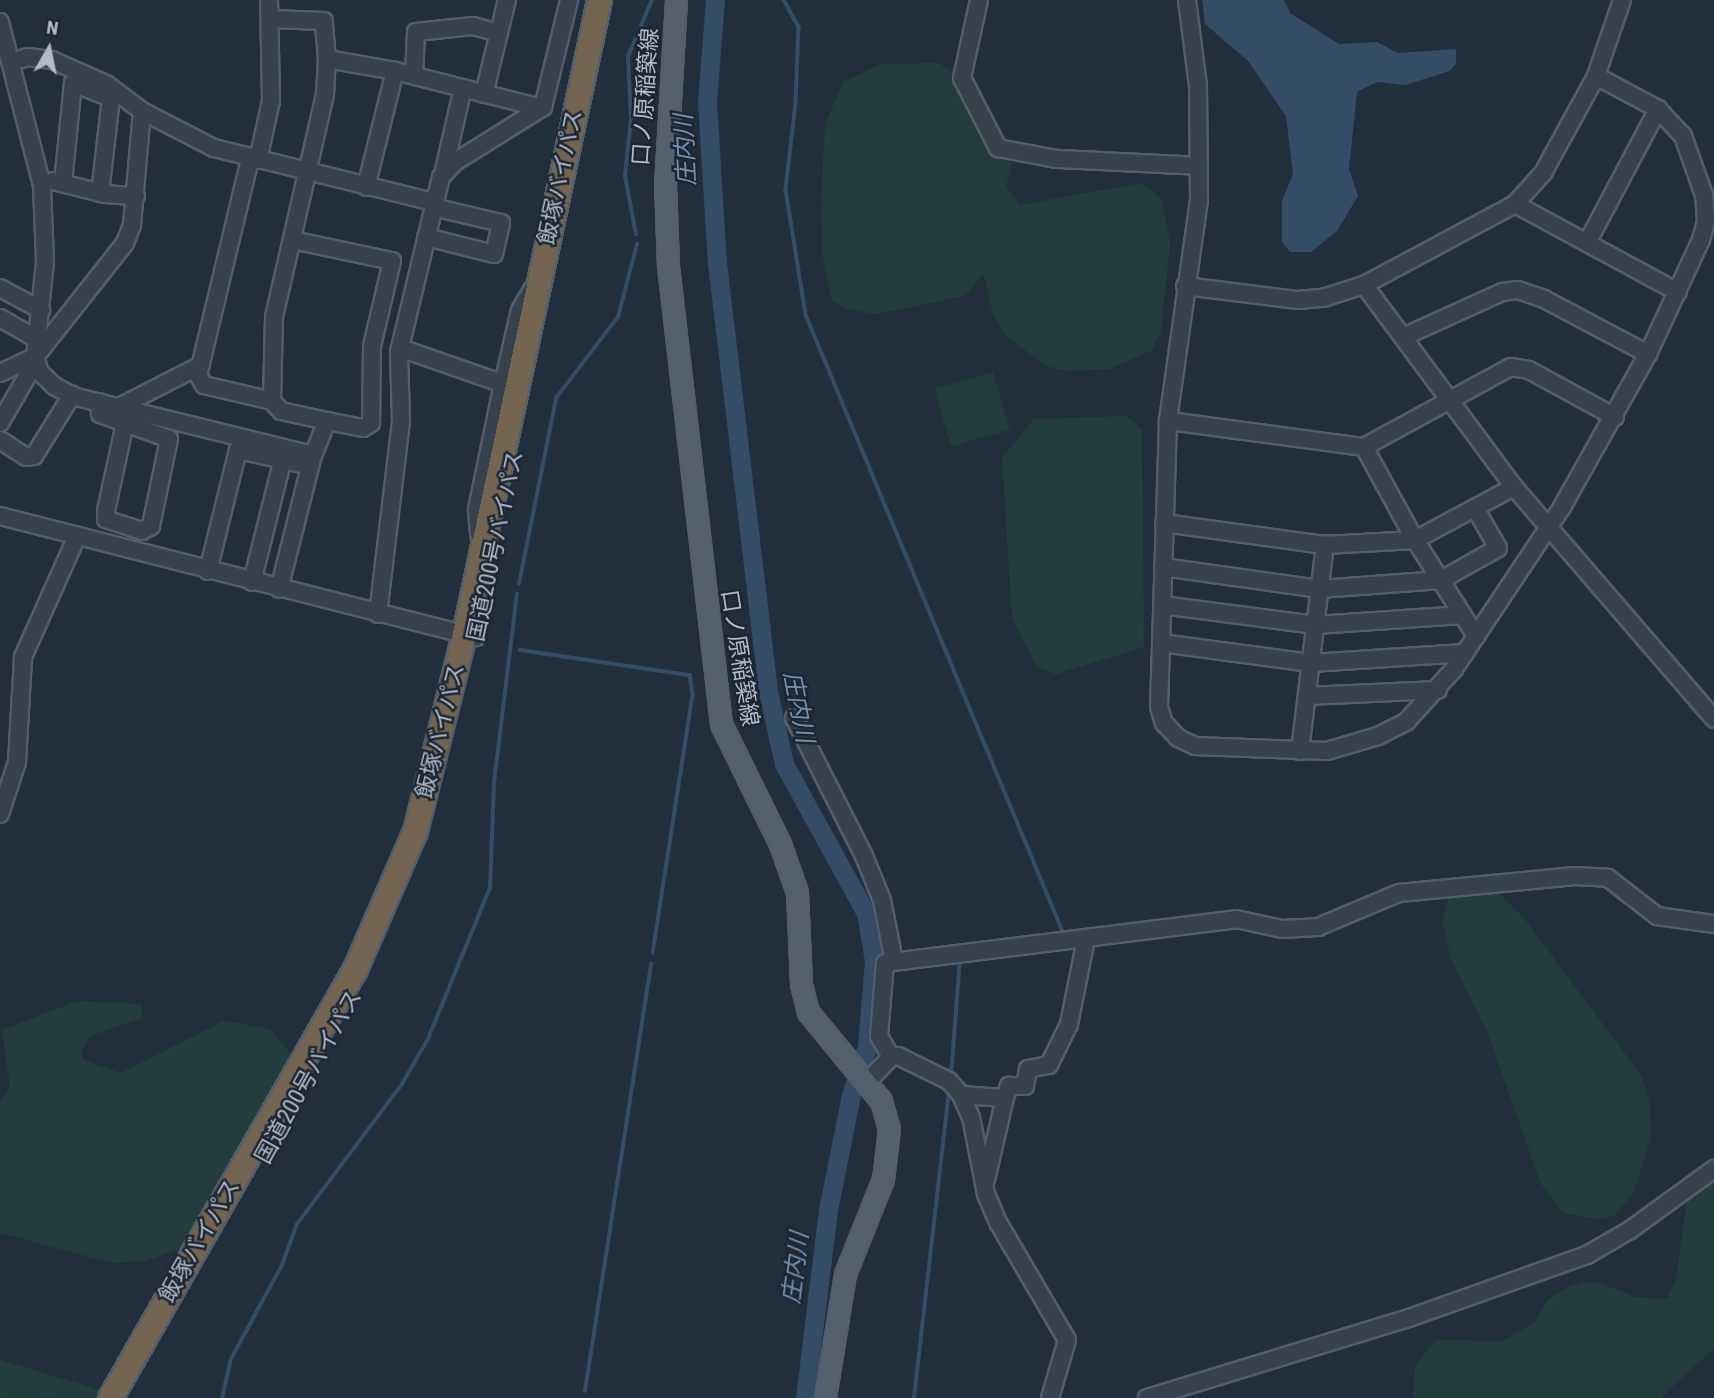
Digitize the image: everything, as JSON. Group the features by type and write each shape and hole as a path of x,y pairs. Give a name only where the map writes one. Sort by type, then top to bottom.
{"highway":[{"name":"飯塚バイパス","path":"110,1398 379,921 415,831 470,636 480,558 509,386 540,276 599,0"},
{"name":"国道200号バイパス","path":"127,1398 392,929 429,833 470,636 613,0"}],"main road":[{"name":"口ノ原稲築線","path":"676,0 665,184 668,266 715,686 731,750 780,844 797,892 802,995 821,1032 867,1082 886,1112 887,1162 845,1274 825,1398"}],"street":[{"path":"484,94 507,0"},
{"path":"444,170 541,108 568,0"},
{"path":"979,0 962,78 998,148 1057,159 1199,166"},
{"path":"1187,0 1198,86 1199,166 1168,421 1159,707 1164,723 1178,738 1195,746 1327,751 1378,736 1407,721 1438,690 1465,653 1615,417 1701,240 1704,195 1683,136 1658,109 1596,76"},
{"path":"1185,286 1298,300 1323,299 1364,285 1515,204 1543,173 1596,76 1622,0"},
{"path":"272,401 274,317 325,95 327,60 324,21 268,8 271,101 199,381 272,401 281,411 363,428 371,422 372,346 392,261 292,240"},
{"path":"0,22 40,178 45,262 36,359 43,378 72,395 311,460"},
{"path":"414,75 416,32 473,26 499,33"},
{"path":"12,62 38,58 111,97 100,193"},
{"path":"327,60 414,75 541,108"},
{"path":"366,187 395,71"},
{"path":"74,77 106,84 142,111 214,148 501,223 494,254 426,237"},
{"path":"63,183 74,77"},
{"path":"378,614 401,421 400,348 463,88"},
{"path":"1587,243 1658,109"},
{"path":"0,423 36,359 125,243 136,196 142,111"},
{"path":"40,178 100,193 136,196"},
{"path":"1515,204 1678,292"},
{"path":"1364,285 1514,487 1714,719"},
{"path":"0,288 41,310"},
{"path":"1403,337 1502,292 1517,290 1544,299 1647,354"},
{"path":"0,318 37,339"},
{"path":"400,348 509,386"},
{"path":"0,373 36,359"},
{"path":"119,407 201,365"},
{"path":"1168,421 1364,447 1503,369 1518,367 1615,417"},
{"path":"0,440 26,457 34,456 72,395"},
{"path":"99,402 100,414 169,439 151,526 142,531 106,519 125,423"},
{"path":"279,589 311,460 327,421"},
{"path":"1364,447 1415,540 1476,636"},
{"path":"208,570 235,454 243,450 283,460 311,460"},
{"path":"252,582 283,460"},
{"path":"1164,523 1325,545 1415,540 1514,487"},
{"path":"1163,567 1320,589 1441,580 1498,548 1475,508"},
{"path":"0,516 470,636"},
{"path":"0,814 17,762 23,657 76,536"},
{"path":"1300,751 1325,545"},
{"path":"1162,605 1316,625 1463,615"},
{"path":"1161,643 1311,663 1465,653"},
{"path":"1307,696 1438,690"},
{"path":"794,718 864,856 882,900 894,961"},
{"path":"891,1057 879,1036 885,962 1236,919 1282,929 1318,926 1398,893 1595,876 1621,885 1657,915 1714,924"},
{"path":"984,1184 1009,1086 1025,1086 1028,1069 1049,1065 1061,1043 1086,939"},
{"path":"867,1082 891,1057 907,1058 933,1071 961,1095 971,1117 984,1184 1014,1253 1067,1340 1050,1398"},
{"path":"961,1095 1006,1098"},
{"path":"1147,1398 1409,1318 1587,1255 1630,1230 1714,1169"}],"green space":[{"path":"939,63 955,74 993,151 1012,164 1006,186 1020,205 1141,183 1162,199 1170,244 1161,332 1151,351 1109,369 1066,371 1046,366 1005,335 993,314 983,273 966,295 875,314 847,309 832,301 822,253 821,203 825,125 843,82 880,64"},
{"path":"993,372 1010,430 951,446 934,389"},
{"path":"1126,416 1142,429 1144,647 1056,674 1037,667 1012,618 1002,458 1034,419"},
{"path":"1495,890 1523,917 1641,1075 1650,1104 1651,1136 1634,1192 1615,1215 1599,1219 1563,1213 1541,1184 1487,1031 1451,959 1442,921 1448,900 1455,891"},
{"path":"77,1001 141,1004 143,1018 90,1036 81,1052 83,1060 121,1073 224,1021 270,1029 292,1055 297,1073 197,1243 145,1261 112,1263 0,1233 0,1102 10,1087 2,1030"},
{"path":"1714,1160 1714,1348 1660,1398 1413,1398 1415,1366 1436,1340 1503,1341 1534,1322 1548,1300 1568,1287 1585,1282 1603,1284 1635,1297 1668,1299 1676,1278 1688,1194 1704,1165"},
{"path":"0,1360 97,1389 113,1397 0,1398"}],"water":[{"path":"1202,0 1284,0 1290,13 1339,44 1377,42 1398,53 1456,49 1456,64 1450,71 1405,85 1377,82 1357,92 1349,169 1358,196 1337,231 1311,252 1290,252 1282,242 1282,201 1293,174 1286,116 1248,61 1205,24"}],"waterway":[{"path":"636,235 625,176 631,119 628,57 652,0"},
{"name":"庄内川","path":"715,0 707,101 717,263 769,696 784,764 866,913 874,961 867,1047 851,1095 828,1210 805,1398"},
{"path":"784,0 799,27 796,103 786,190 806,315 1064,934"},
{"path":"519,584 556,398 618,317 637,244"},
{"path":"222,1398 231,1359 282,1265 297,1224 402,1084 428,1039 490,888 494,783 517,594"},
{"path":"520,650 690,675 693,695 653,953"},
{"path":"951,1076 960,958"},
{"path":"585,1391 651,964"},
{"path":"914,1398 949,1091"}]}
